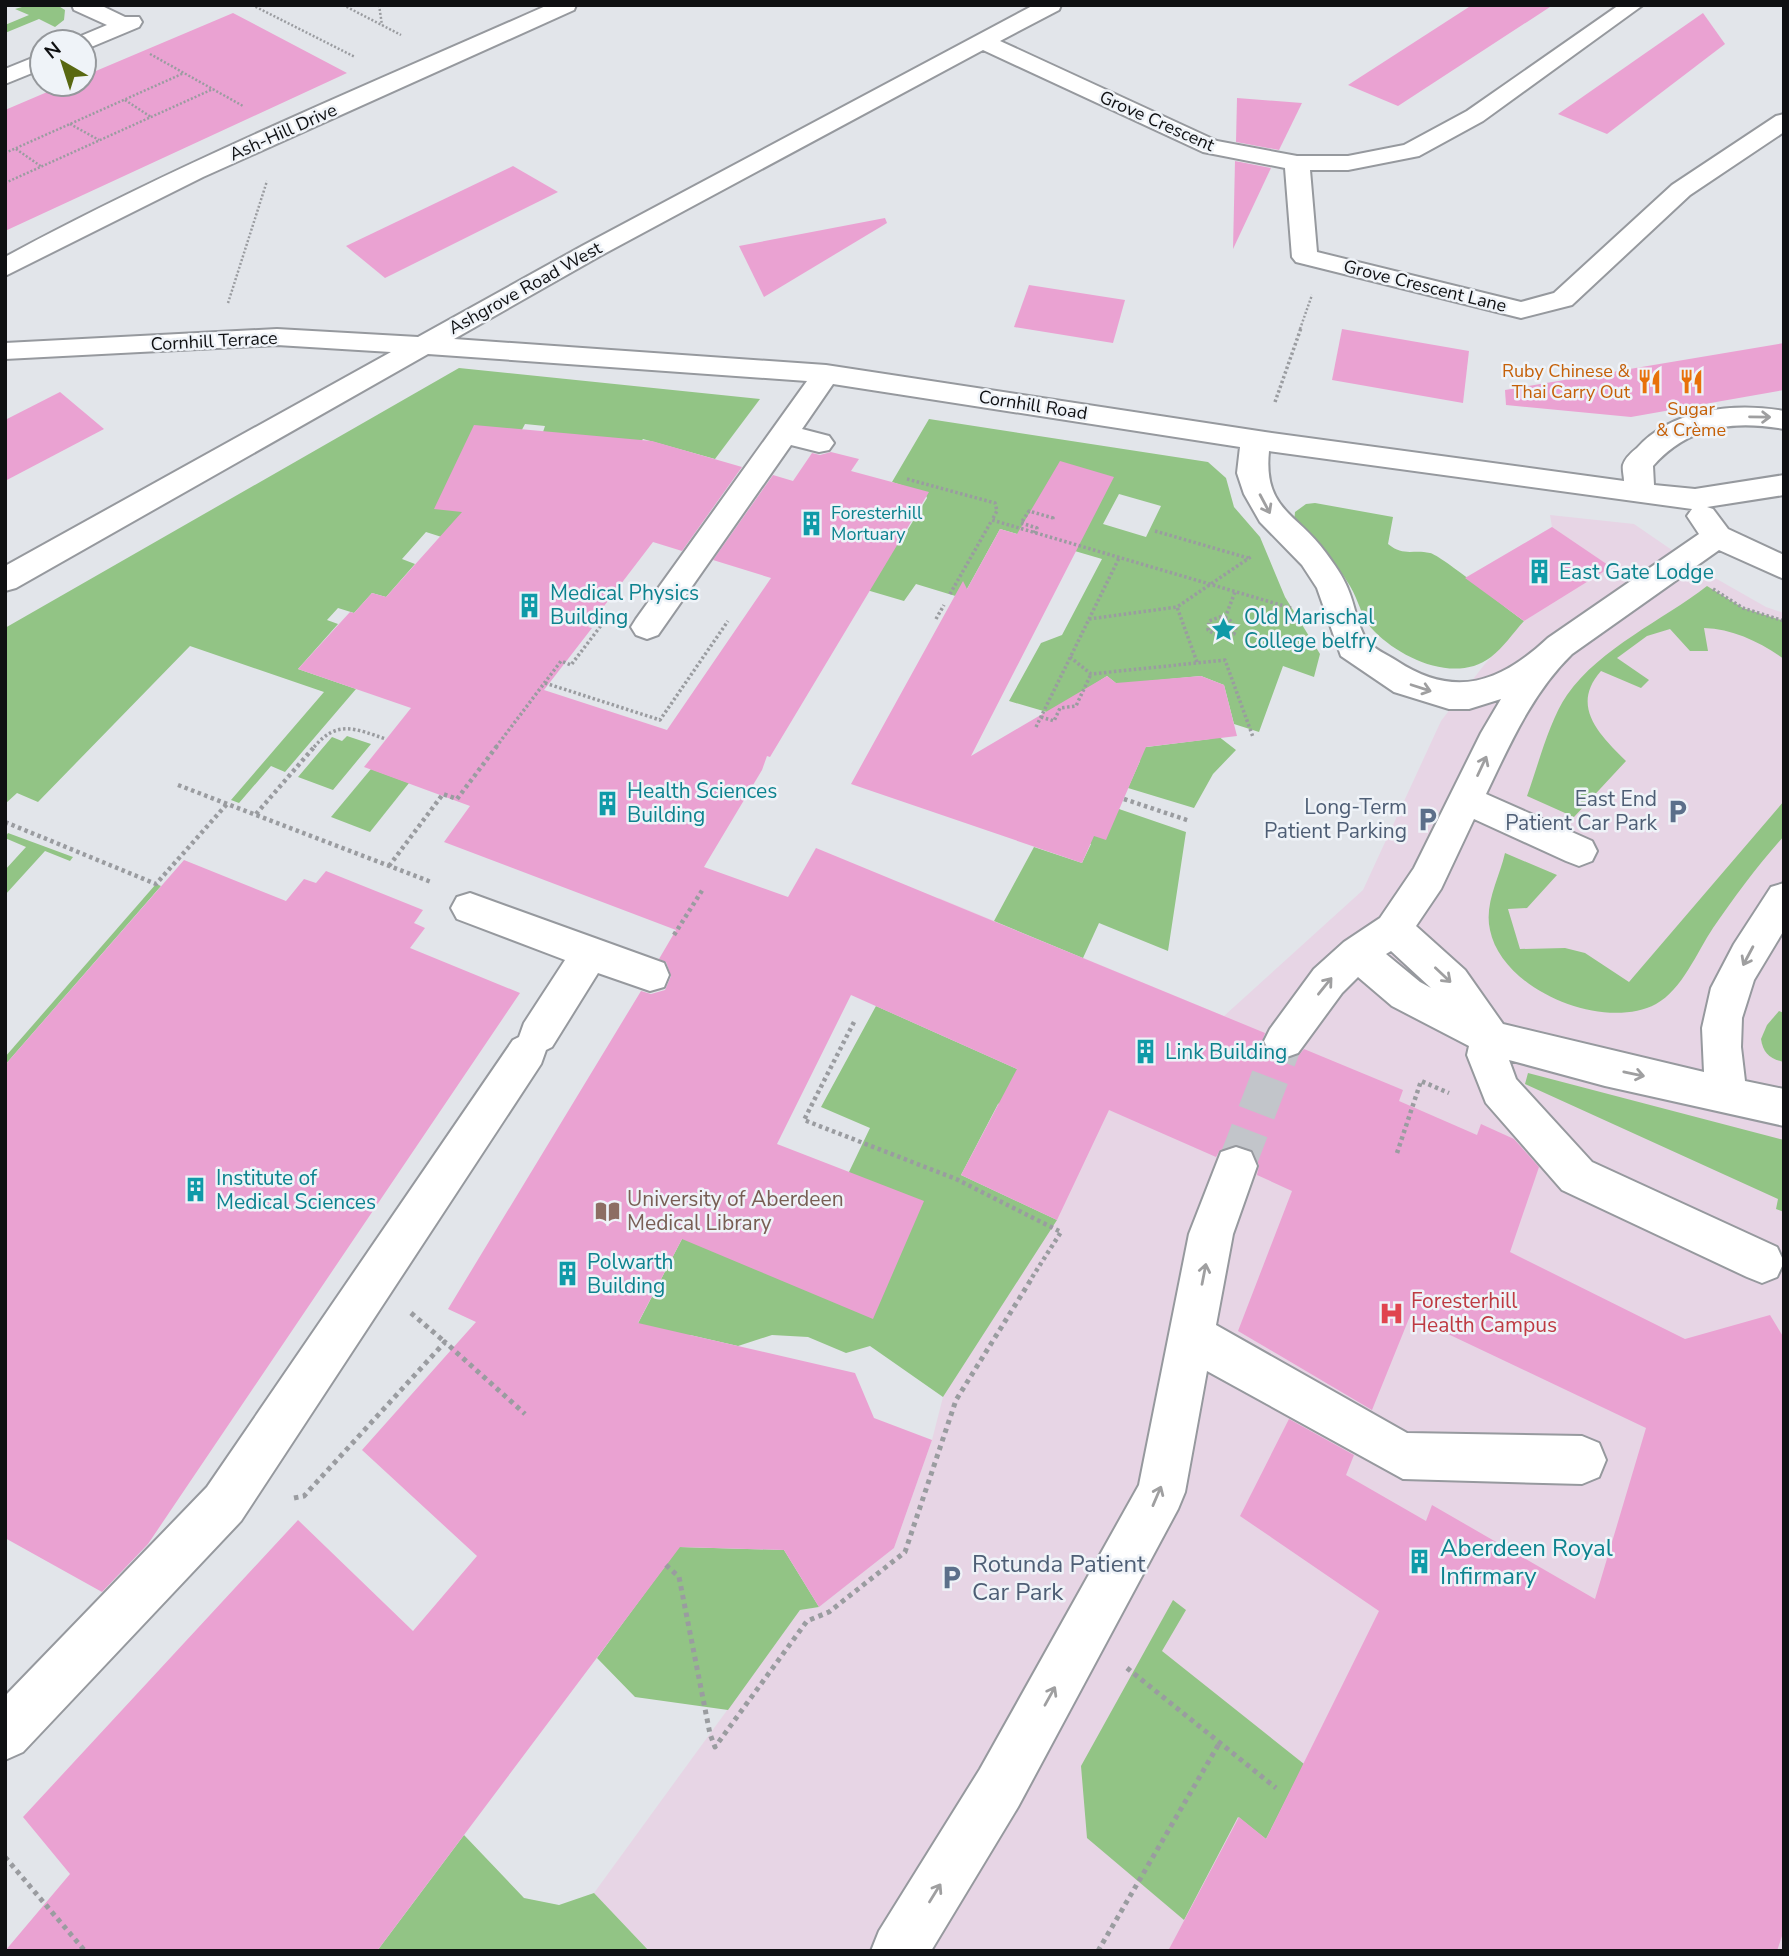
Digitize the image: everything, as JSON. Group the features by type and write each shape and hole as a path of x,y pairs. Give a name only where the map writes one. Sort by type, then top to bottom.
{"street":[{"path":"82,5 122,26"},
{"name":"Ash-Hill Drive","path":"5,268 125,205 445,58 536,11 566,5"},
{"name":"Ashgrove Road West","path":"5,580 603,244 1051,5"},
{"name":"Grove Crescent","path":"982,41 1211,147 1297,163 1348,163 1411,151 1475,116 1633,5"},
{"path":"98,37 122,26"},
{"path":"5,77 28,67"},
{"name":"Grove Crescent Lane","path":"1297,163 1305,257 1521,310 1563,299 1681,190 1784,121"},
{"name":"Cornhill Terrace","path":"5,351 215,340 317,338 424,345"},
{"name":"Cornhill Road","path":"424,345 826,373 1259,440 1695,499 1784,485"},
{"path":"648,627 826,373"},
{"path":"1640,493 1638,464 1663,438 1708,419 1765,415 1784,420"},
{"path":"785,435 819,443"},
{"path":"1259,440 1252,473 1271,515 1313,557 1332,587 1342,623 1353,648 1406,683 1449,696 1469,696 1498,688 1539,666"},
{"path":"1695,499 1702,517 1717,536 1784,568"},
{"path":"1284,1041 1328,981 1357,953 1392,929 1428,878 1498,733 1539,666 1560,646 1717,536"},
{"path":"1355,692 1370,661"},
{"path":"1466,800 1579,851"},
{"path":"1727,1093 1720,1051 1722,1015 1747,958 1784,898"},
{"path":"470,908 650,975"},
{"path":"1392,929 1451,982 1490,1038 1487,1055 1500,1090 1577,1176 1762,1262"},
{"path":"5,1734 224,1504 533,1043 590,953"},
{"path":"1357,953 1406,994 1490,1038 1605,1068 1727,1093 1784,1108"},
{"path":"899,1951 999,1788 1161,1492 1211,1234 1236,1166"},
{"path":"1192,1337 1403,1456 1582,1460"}],"path":[{"path":"252,5 366,62"},
{"path":"343,5 445,58"},
{"path":"379,5 382,26"},
{"path":"122,26 184,73 287,131"},
{"path":"5,152 184,73"},
{"path":"5,183 213,89"},
{"path":"124,100 151,117"},
{"path":"69,124 100,141"},
{"path":"215,340 276,153 264,139"},
{"path":"15,148 42,167"},
{"path":"1259,440 1323,261"},
{"path":"906,479 995,503 997,511 950,594"},
{"path":"1034,533 1037,528 1021,523 1029,511 1053,518 1051,520"},
{"path":"992,520 1342,623"},
{"path":"1155,531 1249,558"},
{"path":"1089,619 1177,607 1288,532"},
{"path":"1036,727 1119,558"},
{"path":"1674,565 1743,608 1784,621"},
{"path":"1225,618 1235,592"},
{"path":"936,618 944,605"},
{"path":"1177,607 1198,662"},
{"path":"1216,617 1225,618 1235,624 1234,634 1223,638 1211,634 1207,627 1209,621 1216,617"},
{"path":"545,683 660,720 728,621"},
{"path":"1070,657 1091,674 1225,660 1254,737"},
{"path":"1041,717 1054,721 1060,708 1076,706 1091,674"},
{"path":"388,866 443,794 457,799 533,699"},
{"path":"256,814 325,734 349,727 386,739"},
{"path":"178,785 314,836"},
{"path":"1124,799 1190,821"},
{"path":"5,822 156,884 227,804"},
{"path":"666,1565 679,1577 710,1734 715,1747 807,1620 829,1612 905,1552 956,1400 1061,1232 956,1179 804,1120 854,1022"},
{"path":"1397,1153 1421,1082 1458,1097"},
{"path":"1084,1633 1276,1788"},
{"path":"1098,1951 1220,1742"},
{"path":"5,1857 85,1951"}],"shaded area":[{"name":"Foresterhill Health Campus","path":"1550,515 1634,524 1701,570 1766,607 1784,613 1784,1951 649,1951 594,1893 800,1610 819,1607 894,1548 932,1440 943,1397 1056,1220 961,1175 999,1103 901,961 939,898 1224,1016 1363,890 1441,721 1484,665 1523,622 1465,578 1552,527"}],"green space":[{"path":"29,5 57,5 65,10 64,20 55,27 39,19 5,33 5,25 29,15 15,9"},
{"path":"459,368 760,399 715,459 643,439 586,510 543,432 545,426 525,424 478,513 498,555 426,532 402,559 415,564 386,597 372,593 354,613 338,608 327,620 338,624 298,669 356,689 285,772 271,766 239,803 231,800 324,692 190,646 38,802 17,793 5,804 5,628"},
{"path":"929,419 1208,462 1226,478 1234,507 1260,537 1285,597 1320,654 1314,677 1283,666 1259,732 1234,724 1224,685 1201,676 1117,684 1107,676 1093,685 1105,729 1009,701 1041,643 1062,635 1102,559 1000,529 962,598 916,584 904,601 843,583 877,529 904,536 927,498 925,493 892,482","holes":["1119,494 1161,506 1146,537 1103,524"]},
{"path":"1315,503 1393,517 1388,544 1399,550 1437,556 1524,621 1504,645 1477,665 1446,668 1414,659 1386,642 1371,627 1338,568 1294,522 1295,512 1306,504"},
{"path":"1707,586 1743,608 1784,621 1784,659 1746,637 1715,629 1704,628 1708,651 1690,651 1670,629 1647,636 1617,658 1649,680 1641,688 1601,671 1588,696 1588,708 1598,730 1626,761 1574,817 1527,796 1555,718 1567,695 1581,678 1614,649"},
{"path":"347,736 371,744 333,790 298,777 332,737 342,741"},
{"path":"1218,736 1236,750 1213,774 1194,808 1128,788 1140,761 1131,749"},
{"path":"371,769 409,783 370,832 331,817"},
{"path":"1784,801 1784,836 1730,904 1674,990 1656,1004 1634,1011 1609,1013 1583,1009 1534,987 1514,971 1498,952 1490,930 1489,911 1505,853 1557,875 1527,908 1508,909 1520,949 1565,948 1585,953 1629,982"},
{"path":"1119,809 1186,832 1168,951 1099,923 1083,958 994,921 1034,847 1082,863 1091,844 1085,842"},
{"path":"8,833 73,857 70,861 45,851 5,895 5,870 26,847 5,838"},
{"path":"156,884 161,886 5,1065 5,1057"},
{"path":"876,1006 1037,1078 998,1104 961,1175 1057,1220 943,1397 870,1346 846,1353 808,1337 772,1335 738,1346 690,1335 643,1390 608,1381 682,1239 849,1172 870,1128 821,1107"},
{"path":"1779,1011 1784,1013 1784,1062 1768,1055 1761,1039 1767,1025"},
{"path":"1528,1073 1784,1140 1784,1212 1776,1209 1778,1199 1525,1084"},
{"path":"679,1547 784,1550 819,1607 800,1610 728,1710 635,1697 597,1658"},
{"path":"1173,1600 1186,1610 1162,1651 1304,1764 1266,1839 1238,1817 1184,1920 1087,1838 1081,1766"},
{"path":"464,1835 524,1898 559,1905 594,1893 649,1951 377,1951"}],"building":[{"path":"1472,5 1553,5 1398,106 1348,85"},
{"path":"233,13 347,73 5,231 5,110 33,98 98,98 98,70"},
{"path":"1703,13 1725,44 1607,134 1558,114"},
{"path":"1237,98 1302,103 1279,150 1236,142"},
{"path":"1235,161 1271,168 1233,249"},
{"path":"513,166 558,192 385,278 346,246"},
{"path":"885,218 887,223 764,297 739,246"},
{"path":"1029,285 1125,300 1113,343 1014,327"},
{"path":"1342,329 1469,351 1463,403 1332,380"},
{"path":"1784,343 1784,390 1631,417 1506,405 1505,390"},
{"path":"60,392 104,429 5,481 5,420"},
{"path":"474,425 652,441 742,467 682,551 653,542 544,690 667,730 771,578 713,560 773,475 793,481 812,453 820,455 831,452 859,459 851,471 929,492 770,757 767,756 762,770 704,867 788,897 816,848 1265,1033 1262,1042 1269,1055 1285,1060 1299,1055 1304,1049 1403,1090 1399,1101 1477,1135 1481,1124 1514,1139 1539,1167 1510,1252 1685,1339 1770,1315 1784,1338 1784,1930 1777,1951 1168,1951 1239,1817 1266,1839 1379,1611 1240,1516 1289,1419 1354,1455 1346,1475 1426,1521 1432,1505 1595,1599 1646,1428 1410,1316 1372,1410 1238,1331 1292,1191 1257,1175 1259,1165 1252,1150 1235,1145 1220,1150 1216,1157 1109,1110 1057,1220 961,1175 1017,1069 851,995 777,1144 924,1201 873,1319 682,1239 638,1323 855,1373 874,1418 932,1440 894,1548 819,1607 784,1550 680,1547 377,1951 5,1951 70,1874 23,1817 298,1520 413,1631 477,1556 362,1450 476,1322 448,1309 641,991 651,994 665,990 671,976 666,962 659,959 676,930 444,842 470,806 364,767 411,708 298,669 350,612 354,613 372,593 386,597 462,512 434,509"},
{"path":"1060,461 1114,477 971,756 1107,676 1116,683 1201,676 1224,685 1237,736 1146,747 1106,840 1094,836 1082,863 851,784 963,581 967,589 1000,529 1017,534"},
{"name":"East Gate Lodge","path":"1552,527 1611,567 1524,621 1465,578"},
{"name":"Institute of Medical Sciences","path":"184,860 286,901 304,879 316,883 326,871 423,910 414,923 425,928 410,948 520,993 148,1544 102,1592 5,1538 5,1065"}],"tunnel":[{"path":"1236,1166 1284,1041"}],"place":[{"name":"Ruby Chinese & Thai Carry Out","path":"1650,381"},
{"name":"Sugar & Crème","path":"1691,382"},
{"name":"Foresterhill Mortuary","path":"811,523"},
{"name":"East Gate Lodge","path":"1539,572"},
{"name":"Medical Physics Building","path":"530,605"},
{"name":"Old Marischal College belfry","path":"1224,629"},
{"name":"Health Sciences Building","path":"607,803"},
{"name":"East End Patient Car Park","path":"1677,811"},
{"name":"Long-Term Patient Parking","path":"1427,819"},
{"name":"Link Building","path":"1145,1052"},
{"name":"Institute of Medical Sciences","path":"196,1190"},
{"name":"University of Aberdeen Medical Library","path":"607,1211"},
{"name":"Polwarth Building","path":"567,1274"},
{"name":"Foresterhill Health Campus","path":"1391,1313"},
{"name":"Aberdeen Royal Infirmary","path":"1420,1562"},
{"name":"Rotunda Patient Car Park","path":"952,1578"}]}
